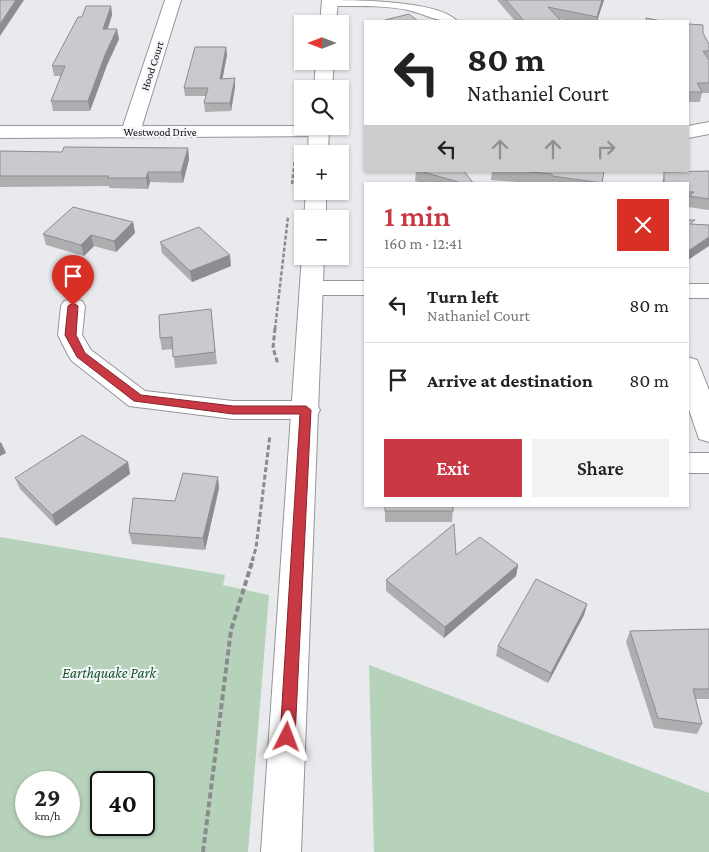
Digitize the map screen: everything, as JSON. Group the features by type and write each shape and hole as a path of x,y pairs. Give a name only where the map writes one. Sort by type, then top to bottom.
{"street":[{"name":"Hood Court","path":"130,132 173,0"},
{"path":"329,15 330,0 420,3 447,20"},
{"path":"689,132 709,128"},
{"name":"Westwood Drive","path":"0,132 294,132"},
{"path":"281,852 313,265"},
{"path":"312,288 364,288"},
{"path":"689,291 709,291"},
{"path":"73,306 70,335 81,355 138,399 233,410 306,410"},
{"path":"689,369 709,432"},
{"path":"689,463 709,463"}],"path":[{"path":"292,188 299,135"},
{"path":"203,852 231,630 256,548 279,369 273,348 288,216"}],"green space":[{"name":"Earthquake Park","path":"0,537 225,575 223,585 269,595 248,852 0,852"},
{"path":"369,665 709,793 709,852 374,852"}],"building":[{"path":"0,0 16,0 0,24"},
{"path":"506,0 602,0 597,17 548,7 560,20 523,20"},
{"path":"86,6 111,6 103,29 117,29 88,101 51,101 65,66 52,66 78,17 82,17"},
{"path":"409,14 417,20 385,20"},
{"path":"689,24 703,25 703,33 709,44 709,51 703,51 709,60 709,83 697,83 702,92 689,92"},
{"path":"195,47 226,47 220,79 235,78 230,103 204,103 208,88 184,88"},
{"path":"64,147 188,148 181,172 148,172 146,178 0,176 0,151 62,152"},
{"path":"709,171 709,199 689,196 694,192 689,192 689,182 664,182 664,172"},
{"path":"423,172 465,172 472,182 458,182"},
{"path":"531,172 604,172 602,182 552,176 552,174"},
{"path":"73,207 133,222 114,241 91,235 81,245 43,234"},
{"path":"689,220 695,220 690,224 709,225 709,237 689,250"},
{"path":"199,227 230,255 190,271 160,242"},
{"path":"211,309 215,352 173,357 172,337 160,338 159,315"},
{"path":"82,435 128,462 52,515 15,478"},
{"path":"183,473 218,477 203,538 129,533 133,498 175,501"},
{"path":"385,507 453,507 453,511 385,511"},
{"path":"454,524 456,555 480,537 518,565 445,627 386,580"},
{"path":"536,579 587,604 551,673 498,646"},
{"path":"709,629 709,689 693,689 702,724 658,718 630,631"}],"route":[{"path":"73,306 70,335 81,355 138,399 233,410 306,410 287,737"}]}
